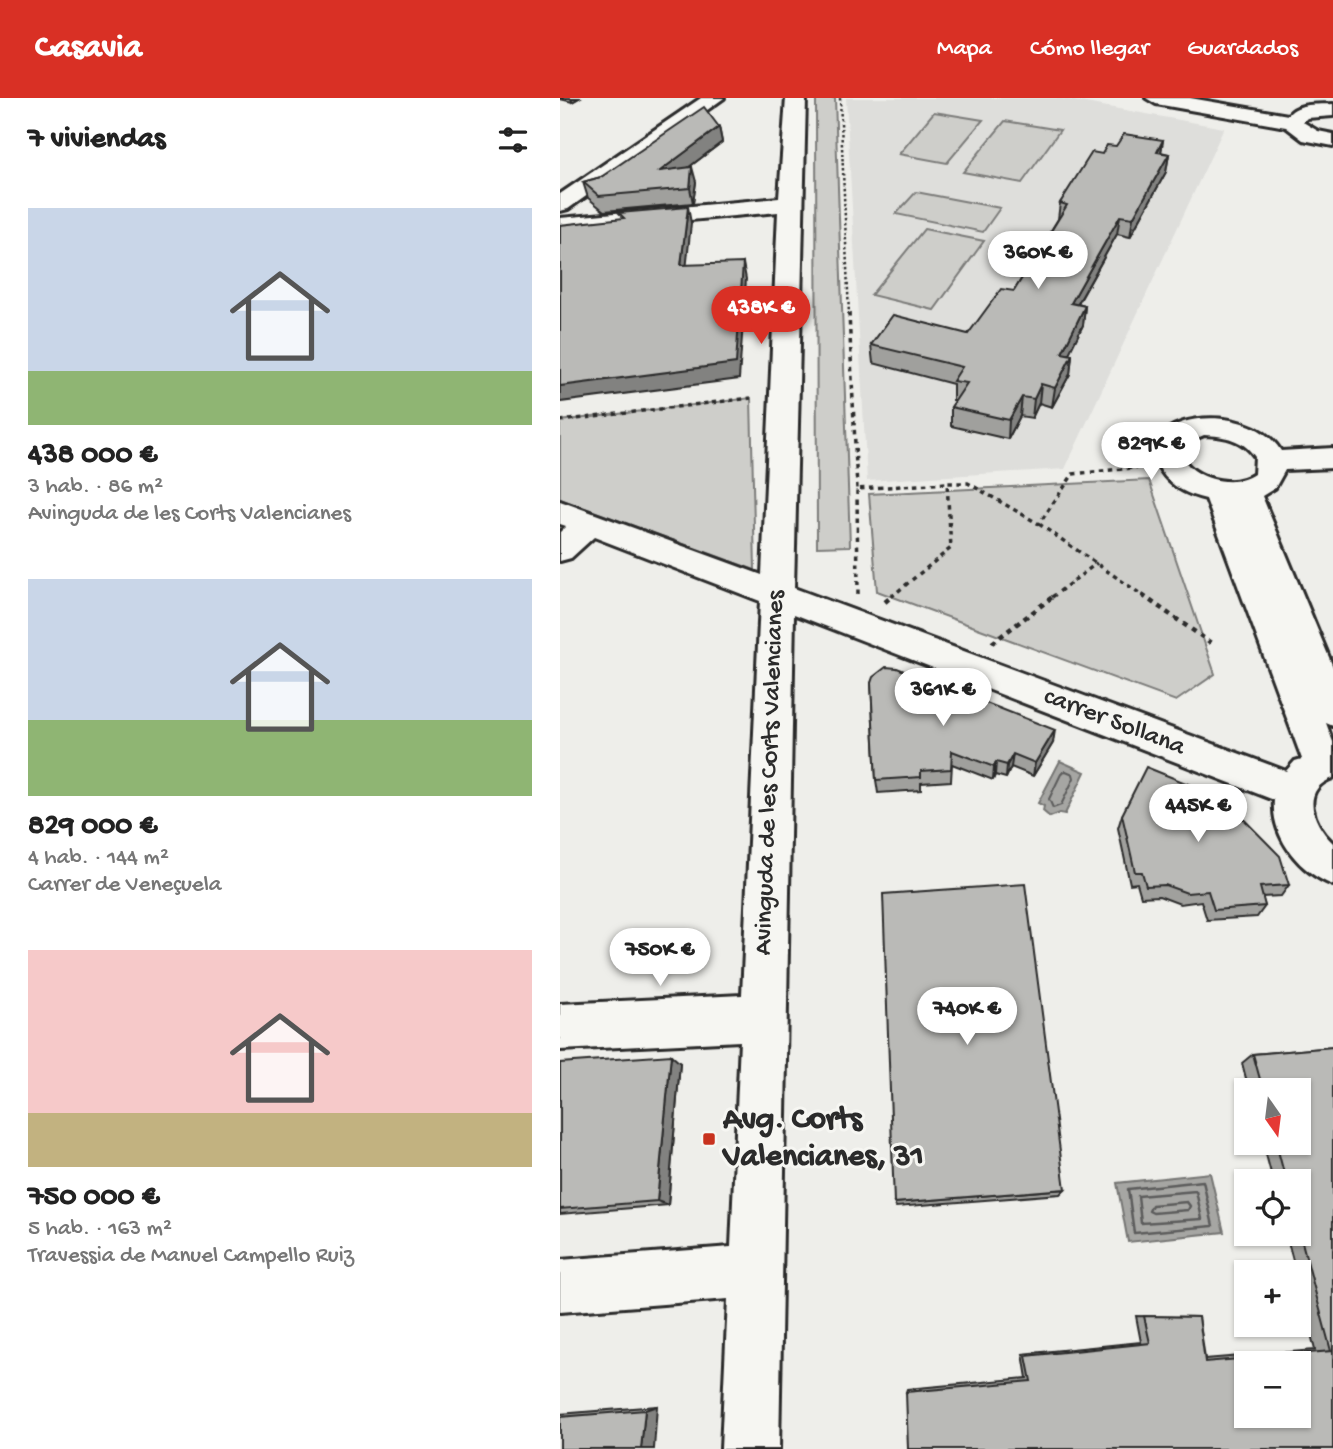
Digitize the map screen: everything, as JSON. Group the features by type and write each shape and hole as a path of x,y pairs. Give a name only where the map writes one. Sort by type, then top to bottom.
{"street":[{"path":"560,204 714,98"},
{"path":"1156,98 1297,117 1333,110"},
{"path":"1224,98 1297,117"},
{"name":"Avinguda de les Corts Valencianes","path":"750,1449 790,204 791,100"},
{"path":"1297,117 1302,131 1333,140"},
{"path":"560,173 594,181"},
{"path":"560,225 790,204"},
{"path":"1200,426 1216,426 1231,428 1252,437 1267,450 1271,461 1269,476 1263,482 1232,492 1184,480 1170,465 1167,455 1169,445 1176,436 1200,426"},
{"path":"1271,461 1333,458"},
{"path":"1232,492 1333,711"},
{"path":"1232,492 1317,773 1291,805 1294,821 1302,838 1313,851 1333,866"},
{"path":"560,550 574,517"},
{"name":"carrer Sollana","path":"574,517 777,596 1317,773"},
{"path":"560,1027 764,1017"},
{"path":"560,1286 755,1271"}],"path":[{"path":"840,98 857,489 858,595"},
{"path":"560,421 751,398"},
{"path":"1039,524 1073,474 1170,465"},
{"path":"883,605 890,596 951,548 947,483"},
{"path":"857,489 968,483 1039,524 1211,643"},
{"path":"991,643 1097,564"}],"shaded area":[{"path":"816,98 835,98 850,546 817,547"},
{"path":"846,98 1058,98 1224,128 1065,469 867,481"},
{"path":"934,112 983,120 947,163 899,154"},
{"path":"1005,121 1060,130 1022,183 963,172"},
{"path":"916,192 1000,208 983,232 896,214"},
{"path":"924,229 984,241 934,310 871,295"},
{"path":"751,398 755,570 560,499 560,421"},
{"path":"1149,480 1215,674 1176,701 877,591 869,494"}],"water":[{"path":"1060,761 1085,772 1065,814 1050,817 1043,811 1044,806 1038,803"},
{"path":"1210,1173 1224,1232 1128,1242 1117,1183"}],"building":[{"path":"704,107 719,127 660,171 692,167 690,188 599,196 583,182 601,177"},
{"path":"1124,134 1163,140 1157,152 1169,154 1133,218 1120,216 1071,303 1085,306 1062,353 1072,355 1055,388 1041,384 1034,399 1022,397 1009,420 951,407 967,383 953,381 962,367 871,345 893,315 968,334 1001,289 1014,291 1067,205 1060,203 1092,152 1102,154 1107,145 1116,146"},
{"path":"688,207 681,265 743,263 736,363 560,386 560,225 624,218 619,213"},
{"path":"886,667 897,668 1055,730 1035,763 1013,754 1007,765 996,762 994,767 952,751 951,769 921,771 921,777 876,780 871,683 873,677"},
{"path":"1146,767 1223,798 1280,856 1289,885 1260,887 1265,906 1214,910 1208,891 1187,893 1165,885 1146,886 1142,872 1135,872 1122,815"},
{"path":"1025,884 1065,1189 894,1203 883,894"},
{"path":"1333,1047 1333,1449 908,1449 906,1392 1031,1381 1026,1356 1150,1343 1144,1316 1199,1317 1205,1362 1234,1359 1234,1428 1311,1428 1311,1353 1331,1351 1311,1276 1311,1260 1307,1260 1303,1246 1311,1246 1311,1169 1283,1169 1279,1155 1311,1155 1311,1078 1260,1078 1253,1054"},
{"path":"671,1055 657,1201 560,1209 560,1063"},
{"path":"645,1410 641,1449 560,1449 560,1417"}],"place":[{"name":"Avg. Corts Valencianes, 31","path":"709,1139"}]}
